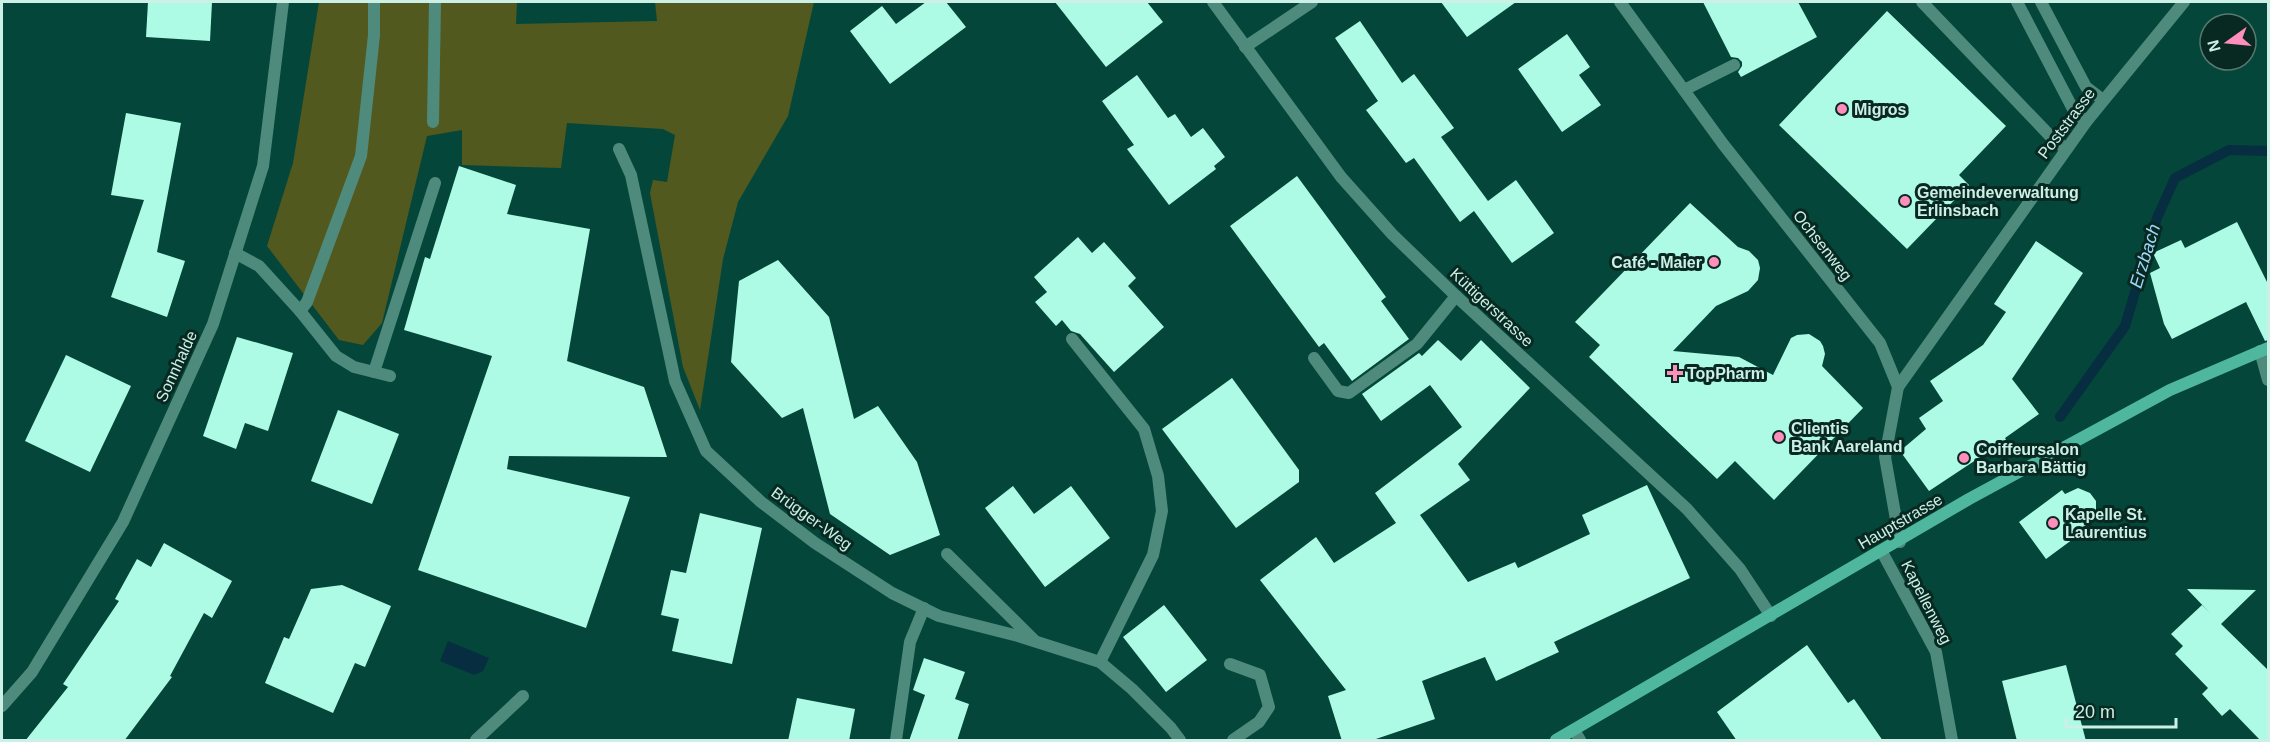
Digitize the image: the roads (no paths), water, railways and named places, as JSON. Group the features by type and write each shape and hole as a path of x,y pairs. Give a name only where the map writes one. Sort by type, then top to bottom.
{"main road":[{"name":"Hauptstrasse","path":"1556,741 1577,735 1771,616 1969,500 2170,390 2264,350"}],"street":[{"name":"Sonnhalde","path":"2,706 32,672 123,522 213,324 263,166 283,2"},
{"path":"300,310 307,302 361,156 374,35 374,2"},
{"path":"433,122 435,2"},
{"name":"Küttigerstrasse","path":"1213,2 1341,177 1392,234 1687,509 1740,570 1771,616"},
{"path":"1245,47 1312,2"},
{"name":"Ochsenweg","path":"1620,2 1723,144 1880,343 1898,387"},
{"path":"1922,2 2053,139 2066,149"},
{"path":"2017,2 2073,109 2086,122"},
{"path":"2041,2 2086,87 2103,100"},
{"name":"Poststrasse","path":"1898,387 2086,122 2184,2"},
{"path":"1684,90 1734,65"},
{"name":"Brügger-Weg","path":"619,149 631,176 675,381 706,451 761,502 815,543 892,593 939,616 1035,641 1100,662 1131,688 1180,741"},
{"path":"374,372 435,183"},
{"path":"235,253 259,266 300,310 336,356 354,367 390,376"},
{"path":"1314,358 1338,391 1349,393 1417,344 1456,296"},
{"path":"1072,339 1144,429 1158,476 1162,511 1153,555 1100,662"},
{"path":"2264,350 2268,380"},
{"path":"1898,387 1885,457 1900,542"},
{"name":"Kapellenweg","path":"1882,552 1936,652 1952,741"},
{"path":"947,554 1035,641"},
{"path":"896,741 910,642 924,608"},
{"path":"1230,664 1260,675 1269,707 1259,723 1233,741"},
{"path":"476,741 523,696"}],"water":[{"path":"448,641 489,658 483,671 474,675 440,661"}],"waterway":[{"name":"Erzbach","path":"2060,417 2125,326 2157,218 2175,178 2229,150 2268,151"}],"place":[{"name":"Migros","path":"1842,109"},
{"name":"Gemeindeverwaltung Erlinsbach","path":"1905,201"},
{"name":"Café - Maier","path":"1714,262"},
{"name":"TopPharm","path":"1675,373"},
{"name":"Clientis Bank Aareland","path":"1779,437"},
{"name":"Coiffeursalon Barbara Bättig","path":"1964,458"},
{"name":"Kapelle St. Laurentius","path":"2053,523"}]}
